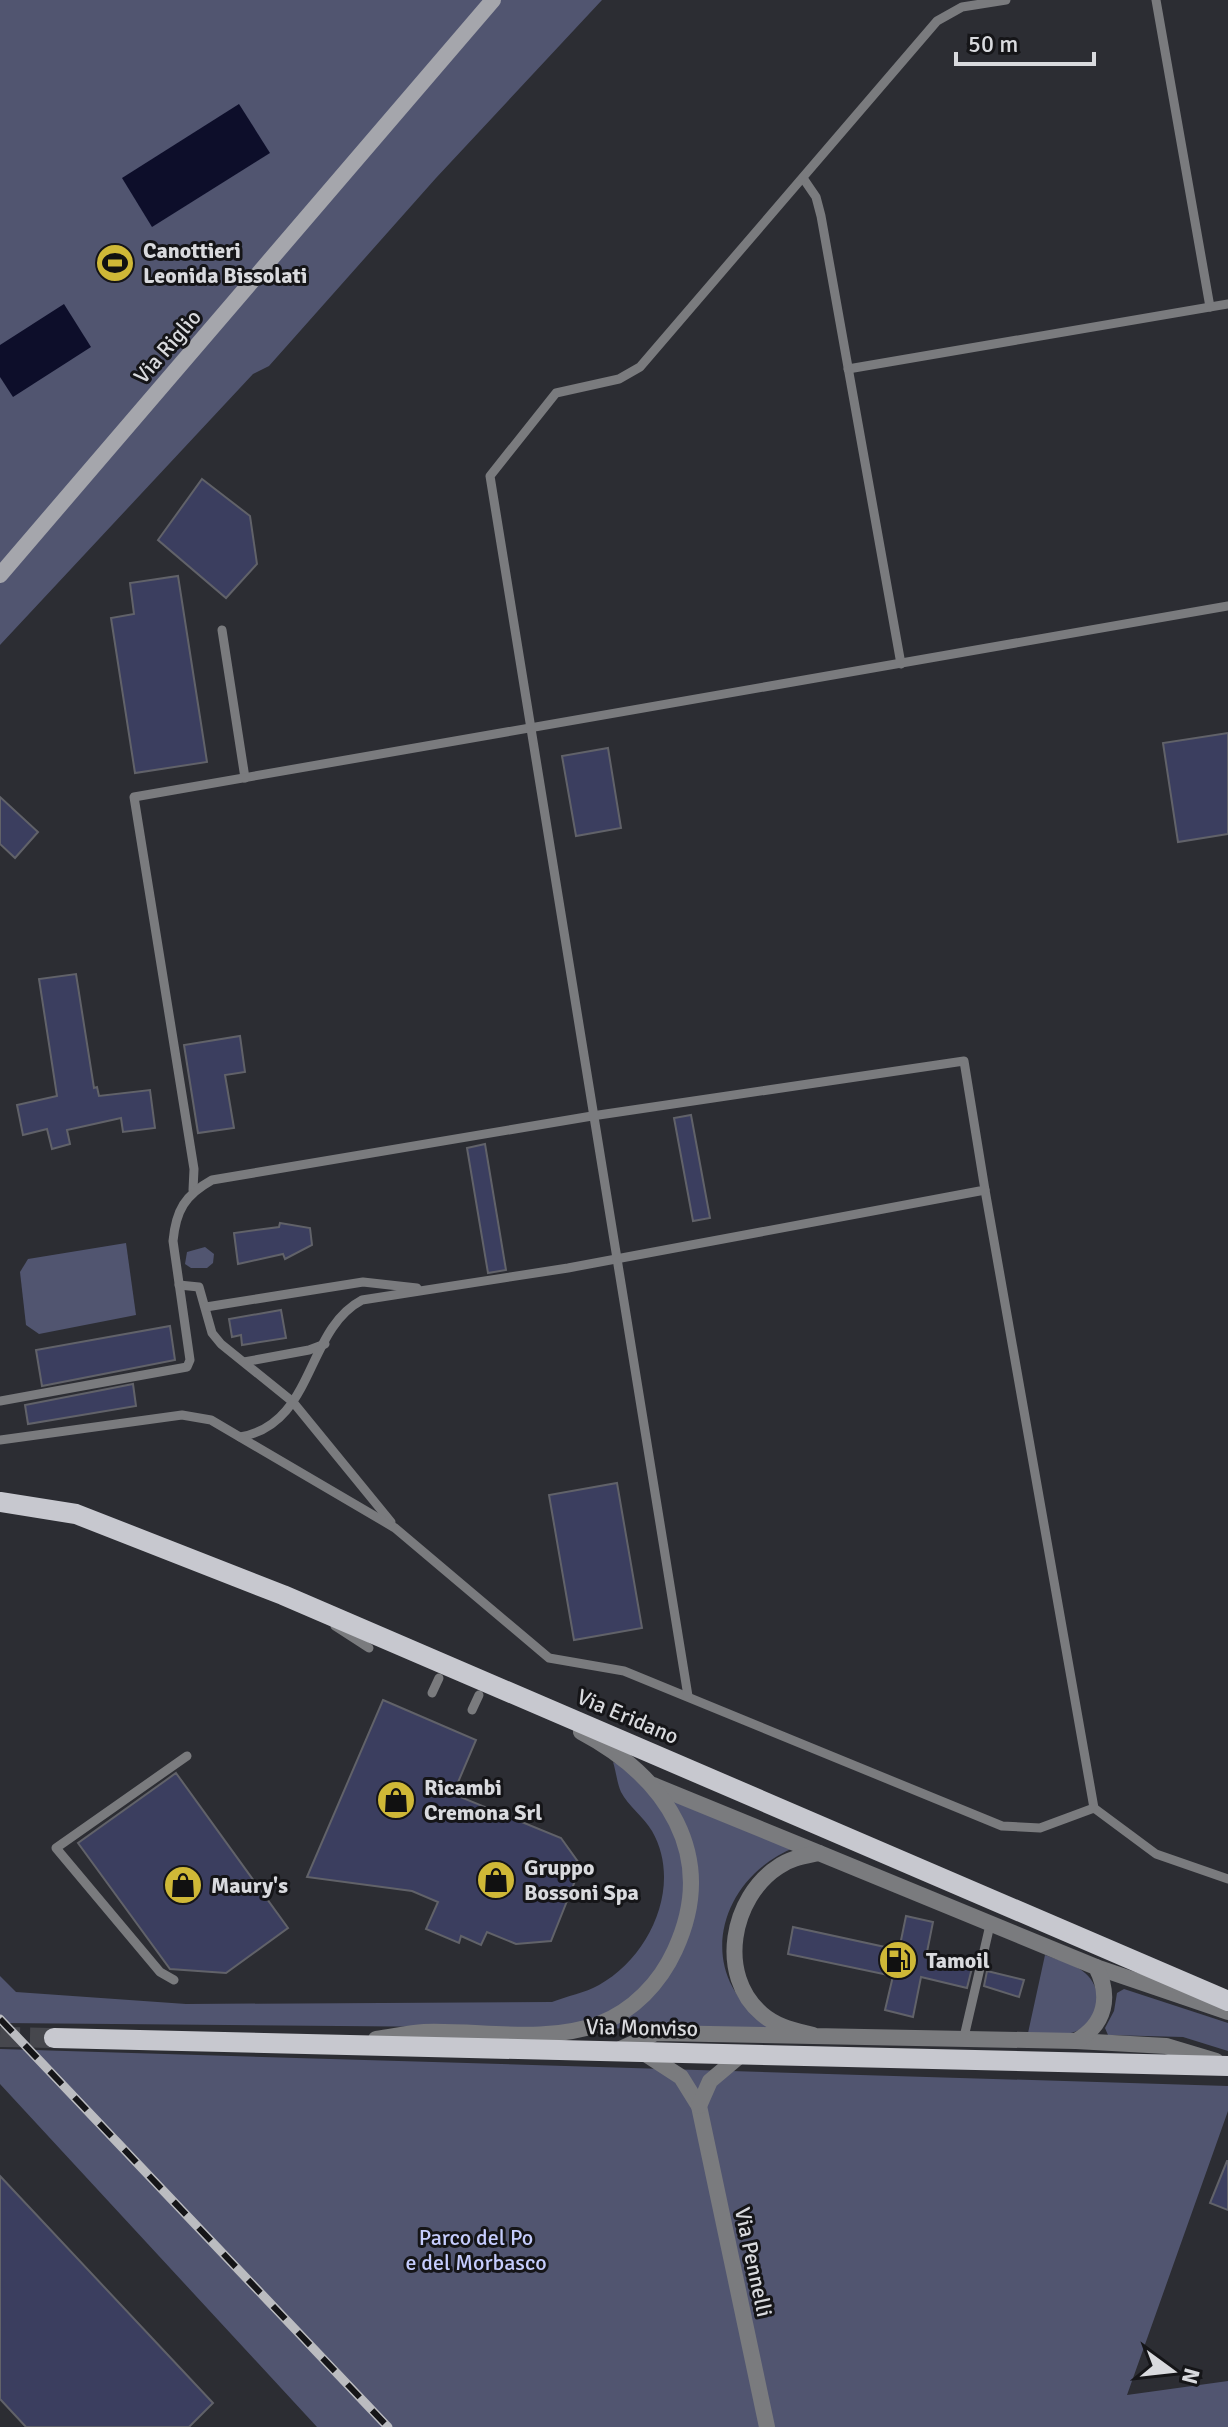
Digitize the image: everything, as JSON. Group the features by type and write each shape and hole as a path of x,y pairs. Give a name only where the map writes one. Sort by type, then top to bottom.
{"main road":[{"name":"Via Eridano","path":"0,1502 76,1514 328,1614 1228,2001"},
{"name":"Via Monviso","path":"54,2038 1228,2066"}],"street":[{"name":"Via Riglio","path":"0,575 493,0"},
{"path":"343,2044 422,2032 554,2034 578,2030 602,2023 654,1987 684,1931 691,1876 683,1833 652,1785 620,1756 532,1701"},
{"path":"652,1785 1096,1967 1228,2012"},
{"path":"813,2035 781,2027 750,2001 740,1983 734,1941 747,1899 759,1882 793,1859 819,1853"},
{"path":"1076,2041 1094,2026 1104,2007 1106,1997 1096,1967"},
{"path":"616,2051 656,2033 964,2037 1166,2046 1228,2066"},
{"name":"Via Pennelli","path":"642,2051 681,2077 699,2106 767,2427"},
{"path":"699,2106 710,2081 743,2053"}],"lane":[{"path":"688,1696 490,476 556,393 619,379 640,367 937,21 962,7 1006,0"},
{"path":"1156,0 1210,307"},
{"path":"803,178 816,197 901,664"},
{"path":"848,369 1228,304"},
{"path":"193,1190 194,1169 134,797 1228,606"},
{"path":"222,630 245,778"},
{"path":"0,1401 187,1367 190,1360 173,1241 175,1222 181,1204 193,1190 212,1180 592,1116 964,1061 1094,1808 1156,1854 1228,1879"},
{"path":"240,1437 260,1433 275,1423 293,1402 339,1317 362,1300 433,1290 985,1190"},
{"path":"206,1307 363,1282 433,1290"},
{"path":"179,1285 199,1287 212,1333 293,1402 395,1528"},
{"path":"244,1362 325,1344"},
{"path":"0,1440 182,1415 211,1420 395,1528 549,1658 624,1671 1002,1826 1040,1828 1094,1808"},
{"path":"328,1614 335,1626 369,1648"},
{"path":"432,1693 439,1678"},
{"path":"472,1710 479,1695"},
{"path":"174,1980 160,1972 56,1848 187,1756"},
{"path":"964,2037 990,1925"}],"green space":[{"name":"Canottieri Leonida Bissolati","path":"0,0 602,0 436,178 269,366 253,374 0,645"},
{"path":"126,1243 136,1315 39,1334 26,1325 20,1272 28,1259"},
{"path":"205,1247 214,1254 213,1263 207,1268 191,1268 185,1264 187,1252"},
{"path":"613,1762 796,1847 768,1863 746,1883 731,1908 723,1934 724,1961 733,1987 751,2011 779,2030 0,2023 0,1976 16,1992 186,2004 552,2002 594,1988 617,1973 646,1938 656,1918 664,1874 661,1852 652,1831 621,1792"},
{"path":"1045,1955 1081,1970 1096,1990 1096,2010 1085,2026 1077,2031 1066,2034 1028,2033"},
{"path":"1124,1989 1228,2023 1228,2051 1183,2037 1108,2035 1105,2028 1114,2011 1117,1993"},
{"name":"Parco del Po e del Morbasco","path":"0,2049 1228,2086 1228,2111 1127,2395 1228,2381 1228,2427 317,2427 0,2084"}],"shaded area":[{"path":"239,104 270,153 152,227 122,178"},
{"path":"64,304 91,347 13,397 0,377 0,345"}],"building":[{"path":"202,479 250,516 257,564 226,598 158,540"},
{"path":"178,576 207,762 135,773 111,618 134,614 130,583"},
{"path":"1228,733 1228,834 1178,842 1163,743"},
{"path":"608,748 621,828 576,836 562,756"},
{"path":"0,797 38,832 15,858 0,844"},
{"path":"76,974 94,1088 97,1087 99,1096 150,1090 155,1128 123,1132 121,1118 67,1130 70,1144 52,1149 47,1129 23,1135 17,1105 57,1096 39,979"},
{"path":"240,1036 245,1072 225,1075 234,1128 198,1133 184,1045"},
{"path":"691,1115 710,1218 693,1221 674,1118"},
{"path":"485,1144 506,1270 488,1273 467,1148"},
{"path":"280,1223 310,1228 312,1245 285,1259 283,1254 238,1264 234,1233 279,1227"},
{"path":"281,1310 286,1338 242,1345 241,1335 232,1337 229,1319"},
{"path":"170,1326 175,1360 42,1386 36,1350"},
{"path":"133,1384 136,1406 28,1424 25,1405"},
{"path":"617,1483 642,1628 574,1640 549,1495"},
{"path":"383,1700 476,1740 453,1794 561,1838 581,1866 551,1941 516,1944 487,1932 481,1945 461,1936 459,1943 426,1929 438,1902 412,1891 307,1877"},
{"name":"Maury's","path":"176,1773 288,1928 226,1973 170,1969 78,1843"},
{"path":"906,1916 933,1922 926,1957 972,1968 967,1988 921,1977 913,2017 885,2010 893,1976 788,1954 793,1927 899,1950"},
{"path":"987,1971 1024,1980 1019,1997 984,1986"},
{"path":"1228,2161 1228,2210 1210,2203"},
{"path":"0,2176 213,2403 189,2427 26,2427 0,2399"}],"tunnel":[{"path":"0,2037 54,2038"}],"railway":[{"path":"0,2019 388,2427"}],"place":[{"name":"Canottieri Leonida Bissolati","path":"115,263"},
{"name":"Ricambi Cremona Srl","path":"396,1800"},
{"name":"Gruppo Bossoni Spa","path":"496,1880"},
{"name":"Maury's","path":"183,1885"},
{"name":"Tamoil","path":"898,1960"}]}
